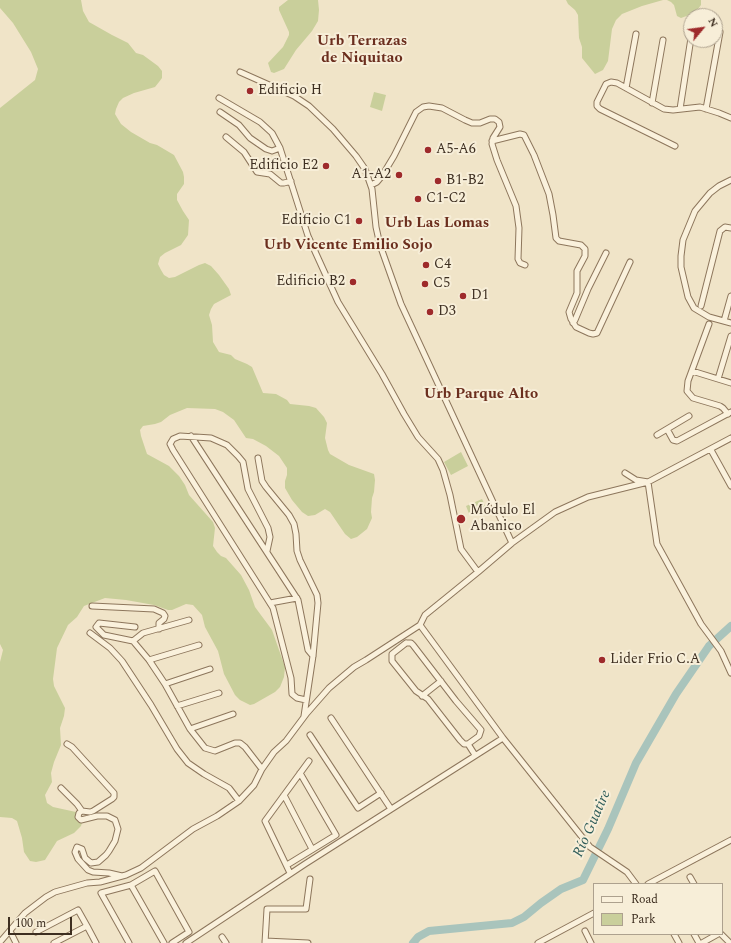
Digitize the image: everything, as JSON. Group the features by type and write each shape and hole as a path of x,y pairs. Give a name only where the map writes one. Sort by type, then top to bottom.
{"street":[{"path":"626,88 636,34"},
{"path":"652,103 663,40"},
{"path":"680,109 689,48"},
{"path":"706,109 717,48"},
{"path":"240,72 294,96 309,106 333,129 365,169 371,185 376,227 380,245 401,304 512,542"},
{"path":"675,146 604,112 599,108 597,101 607,83 614,82 668,110 700,107 731,118"},
{"path":"219,98 260,122 272,133 280,148 308,236 338,302 418,437 438,459 443,470 450,495 461,549 478,572"},
{"path":"371,185 377,182 382,176 394,156 416,112 423,107 429,106 442,108 472,123 480,123 490,119 495,119 499,122 500,127 492,138 492,141 497,160 516,206 519,228 518,260 520,263 525,265"},
{"path":"220,112 239,125 250,138 266,149 272,151 280,148"},
{"path":"492,141 520,134 524,135 534,155 549,194 556,238 559,241 581,245 585,249 585,256 577,271 577,293 569,312 576,327 593,334 597,332 630,262"},
{"path":"226,137 244,152 257,172 270,174 281,183 290,181"},
{"path":"731,180 714,189 695,210 683,240 681,256 681,267 688,297 694,308 704,315 731,323"},
{"path":"701,306 720,231 725,227 731,228"},
{"path":"573,323 606,253"},
{"path":"724,321 731,296"},
{"path":"667,429 673,440 677,441 729,413 723,408 693,398 690,396 687,388 709,324"},
{"path":"718,379 731,336"},
{"path":"692,371 731,383"},
{"path":"657,435 689,416"},
{"path":"267,551 270,537 268,528 248,489 243,462 238,456 227,445 211,438 180,436 173,439 170,444 173,450 273,608 291,678 292,694 296,698 306,700"},
{"path":"191,436 297,598 308,650 313,656"},
{"path":"0,942 25,913 46,896 87,883 100,882 122,876 141,868 193,829 217,816 239,801 254,785 262,769 274,752 286,742 304,717 329,688 354,667 420,625 425,615 512,542 555,512 580,500 648,482 711,450 731,438"},
{"path":"711,450 731,486"},
{"path":"258,458 262,481 294,524 297,550 300,560 317,595 318,603 313,656 304,717"},
{"path":"625,473 636,480 648,482"},
{"path":"648,482 658,544 702,624 719,647 731,673"},
{"path":"270,603 297,598"},
{"path":"92,606 154,609 163,613 165,616 164,620 159,623 160,628"},
{"path":"133,641 143,633 189,620"},
{"path":"135,627 99,623 96,627 104,635 133,641 149,660 165,684 190,729 205,748 215,751 235,743 242,744 262,769"},
{"path":"420,625 503,738 590,847 627,872 635,883"},
{"path":"90,633 110,648 122,661 151,705 177,749 188,763 229,788 239,801"},
{"path":"468,744 479,736 481,730 411,643 406,643 393,652 391,656 392,661 416,691 428,699 460,740 464,744 468,744 475,756"},
{"path":"149,660 199,645"},
{"path":"165,684 210,669"},
{"path":"422,696 441,681"},
{"path":"177,706 219,693"},
{"path":"190,729 233,714"},
{"path":"331,718 391,809"},
{"path":"310,735 358,808 381,793"},
{"path":"186,943 290,873 503,738"},
{"path":"67,744 72,747 114,793 114,797 112,799 93,811 82,811"},
{"path":"290,873 265,821 309,760"},
{"path":"286,866 336,835 300,772"},
{"path":"61,788 82,811"},
{"path":"284,795 312,849"},
{"path":"82,811 79,813 78,817 81,820 97,816 107,816 115,820 118,828 114,841 106,855 98,862 91,863 86,858 82,849 77,847 75,852 79,861 88,870 93,872 122,876"},
{"path":"650,883 731,840"},
{"path":"129,943 101,893 131,885 155,871 189,932 172,943"},
{"path":"690,877 693,883"},
{"path":"308,943 265,942 267,909 306,909 310,879"},
{"path":"131,885 164,943"},
{"path":"36,932 78,910 96,943"},
{"path":"538,943 593,914"},
{"path":"54,943 87,926"},
{"path":"10,931 16,943"},
{"path":"585,931 591,943"},
{"path":"700,943 718,935"},
{"path":"721,935 730,943"},
{"path":"222,937 226,943"}],"green space":[{"path":"0,0 81,0 83,11 89,22 128,43 136,53 143,55 158,66 162,71 162,78 155,87 123,98 119,102 115,114 121,124 131,132 174,155 183,172 184,184 177,194 177,200 189,220 188,235 181,245 160,257 158,264 161,270 164,275 169,278 175,277 205,263 211,266 229,289 231,295 214,304 209,315 212,325 213,342 219,352 231,355 235,359 252,367 263,393 276,394 287,400 290,404 316,408 327,423 325,438 330,454 349,465 374,474 375,480 372,498 372,518 367,529 357,537 351,539 345,534 330,512 325,509 315,515 308,516 302,512 292,500 285,488 287,468 279,456 266,446 253,439 246,438 234,420 223,412 215,409 187,408 170,415 161,422 143,426 140,430 147,454 169,466 179,476 189,495 213,522 215,528 213,546 217,552 226,558 241,575 249,590 255,607 272,630 285,667 284,677 280,687 275,692 250,705 240,700 235,695 224,674 218,651 205,627 202,615 193,605 186,604 172,610 168,610 154,605 105,598 84,606 77,617 68,625 57,648 53,679 54,686 65,708 60,728 61,745 51,773 52,782 45,795 47,803 53,807 76,812 82,823 74,833 57,841 45,860 36,862 30,861 24,852 17,821 12,818 0,817 0,662 3,650 0,644 0,108 35,80 38,69 31,52 13,23 0,8"},
{"path":"288,0 318,0 318,21 284,69 274,73 271,72 268,63 283,47 289,35 279,10 279,7"},
{"path":"566,0 663,0 622,14 616,20 612,29 608,61 603,70 595,74 582,58 578,15"},
{"path":"667,0 701,0 701,5 699,8 683,8 683,17 681,18 677,16 674,5"},
{"path":"374,92 386,95 382,111 370,107"},
{"path":"461,452 468,466 451,475 444,462"},
{"path":"482,499 487,509 470,516 466,506"}],"waterway":[{"name":"Río Guatire","path":"413,943 418,937 429,931 512,923 524,917 561,889 583,880 608,829 636,763 676,694 709,646 731,626"}],"place":[{"name":"Edificio H","path":"250,91"},
{"name":"A5-A6","path":"428,150"},
{"name":"Edificio E2","path":"326,166"},
{"name":"A1-A2","path":"399,175"},
{"name":"B1-B2","path":"438,181"},
{"name":"C1-C2","path":"418,199"},
{"name":"Edificio C1","path":"359,221"},
{"name":"C4","path":"426,265"},
{"name":"Edificio B2","path":"353,282"},
{"name":"C5","path":"425,284"},
{"name":"D1","path":"463,296"},
{"name":"D3","path":"430,312"},
{"name":"Módulo El Abanico","path":"461,519"},
{"name":"Lider Frio C.A","path":"602,660"}],"district":[{"name":"Urb Terrazas de Niquitao","path":"362,50"},
{"name":"Urb Las Lomas","path":"437,224"},
{"name":"Urb Vicente Emilio Sojo","path":"348,246"},
{"name":"Urb Parque Alto","path":"481,395"}]}
